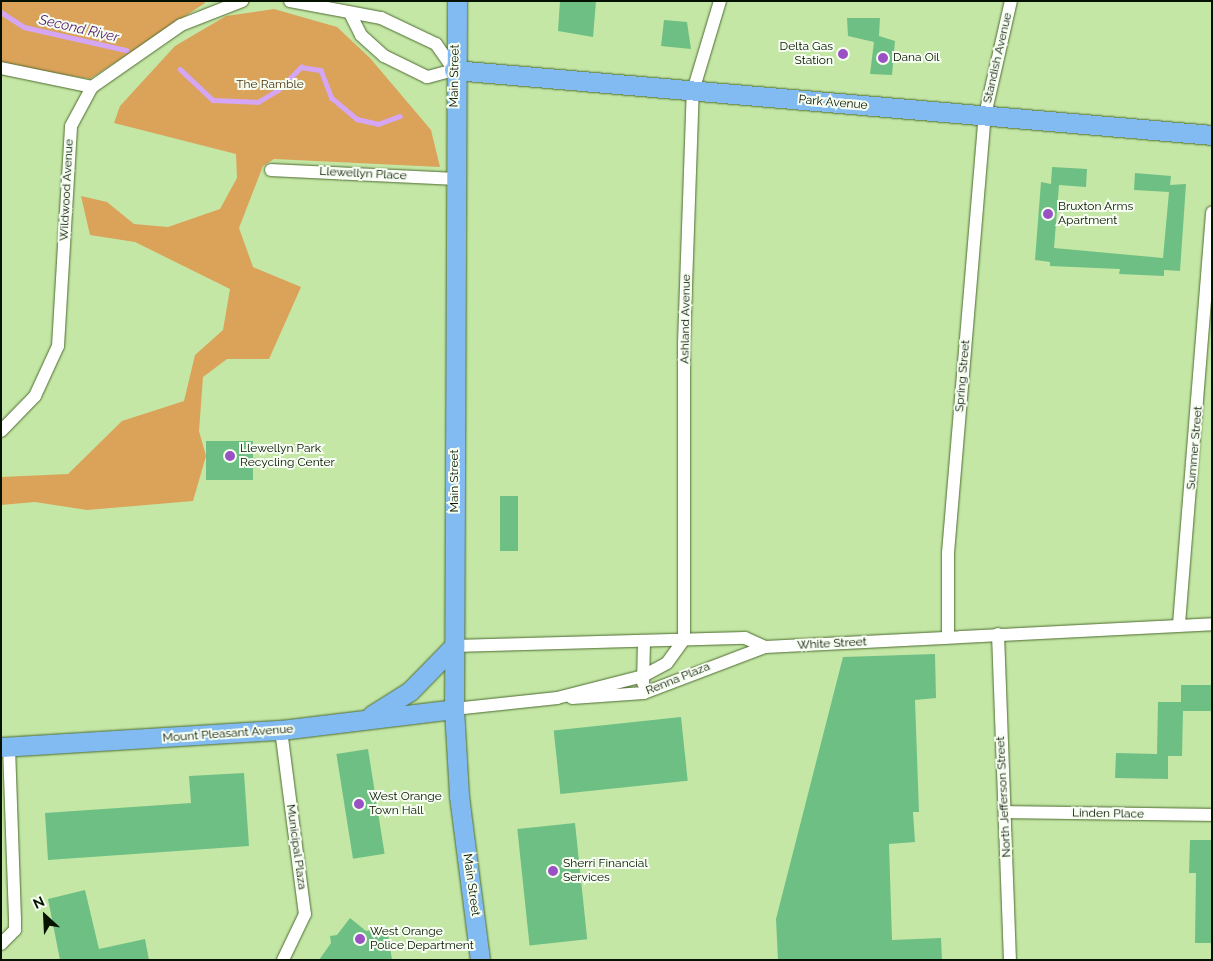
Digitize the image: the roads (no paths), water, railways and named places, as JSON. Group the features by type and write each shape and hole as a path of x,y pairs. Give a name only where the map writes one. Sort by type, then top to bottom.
{"main road":[{"name":"Main Street","path":"457,1 454,70 456,179 454,709 459,796 480,960"},
{"name":"Park Avenue","path":"454,70 1212,135"},
{"path":"366,719 410,691 454,646"},
{"name":"Mount Pleasant Avenue","path":"5,747 281,730 454,709"}],"street":[{"path":"219,4 242,1"},
{"path":"290,1 351,15 380,18 436,44 454,70"},
{"name":"Ashland Avenue","path":"684,640 684,343 694,91 720,1"},
{"name":"Standish Avenue","path":"985,115 1011,1"},
{"name":"Wildwood Avenue","path":"1,431 35,396 58,346 71,126 92,87 181,25 219,4"},
{"name":"Park Avenue","path":"351,15 361,35 384,56 427,77 454,70"},
{"path":"1,68 92,87"},
{"name":"Spring Street","path":"948,637 948,553 985,115"},
{"name":"Llewellyn Place","path":"271,170 456,179"},
{"name":"Summer Street","path":"1179,624 1209,327 1212,212"},
{"name":"White Street","path":"454,646 745,638 765,647 1179,624 1212,624"},
{"name":"North Jefferson Street","path":"998,634 1010,960"},
{"name":"Renna Plaza","path":"557,698 643,676 667,663 684,640"},
{"path":"644,642 644,694"},
{"name":"Renna Plaza","path":"454,709 557,698 607,699 644,694 765,647"},
{"name":"Municipal Plaza","path":"281,730 305,914 283,960"},
{"path":"1,944 15,930 16,919 5,747"},
{"name":"Linden Place","path":"1005,812 1212,815"}],"waterway":[{"name":"Second River","path":"1,12 24,27 126,50"},
{"name":"Second River","path":"180,69 213,100 258,102 278,90 301,67 321,70 332,98 357,119 378,124 400,116"}],"place":[{"name":"Delta Gas Station","path":"843,54"},
{"name":"Dana Oil","path":"883,58"},
{"name":"Bruxton Arms Apartment","path":"1048,214"},
{"name":"Llewellyn Park Recycling Center","path":"230,456"},
{"name":"West Orange Town Hall","path":"359,804"},
{"name":"Sherri Financial Services","path":"553,871"},
{"name":"West Orange Police Department","path":"360,939"}],"park label":[{"name":"The Ramble","path":"270,85"}]}
